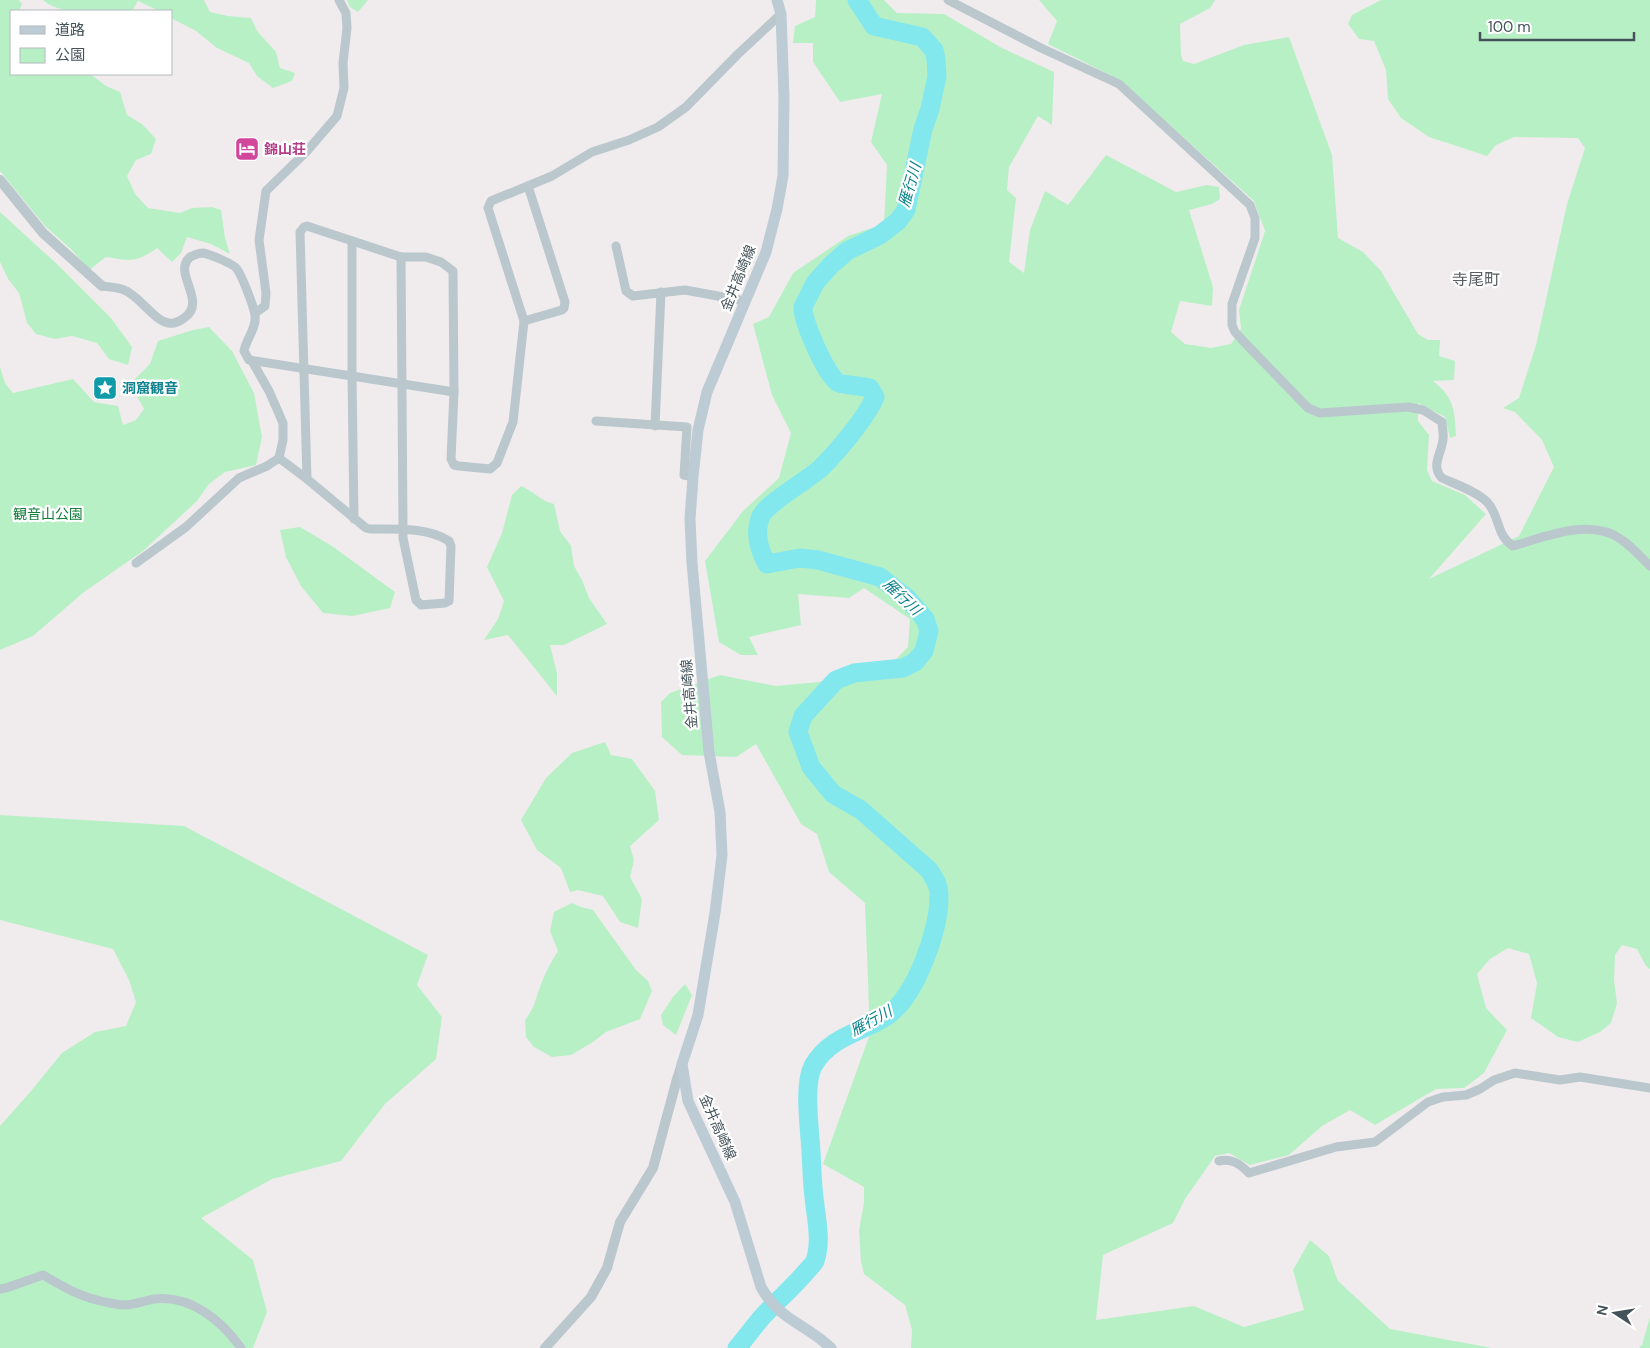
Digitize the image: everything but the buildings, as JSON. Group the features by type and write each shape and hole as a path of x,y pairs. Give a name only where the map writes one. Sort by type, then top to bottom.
{"main road":[{"name":"金井高崎線","path":"777,0 781,14 784,97 783,176 766,252 706,392 698,430 690,519 692,563 709,752 720,812 722,855 715,913 698,1015 682,1064 688,1101 736,1202 756,1274 768,1299 788,1318 830,1348"}],"street":[{"path":"255,313 265,306 266,293 259,240 266,191 307,151 337,116 344,88 343,63 348,28 346,12 339,0"},
{"path":"948,0 1041,48 1119,84 1250,205 1255,218 1255,238 1232,304 1232,325 1235,332 1308,408 1320,413 1408,407 1423,410 1442,422 1444,438 1436,467 1438,474 1442,478 1480,496 1488,503 1505,541 1513,546 1564,531 1583,529 1604,532 1620,538 1650,566"},
{"path":"307,479 300,232 302,229 307,226 400,257 426,257 441,262 453,271 454,392 452,462 459,466 490,469 497,463 513,422 524,321 488,208 491,201 552,176 592,152 629,140 658,127 686,107 781,14"},
{"path":"0,180 43,233 102,286 125,290 138,298 158,318 174,323 191,313 193,300 185,272 185,264 190,257 202,253 229,263 237,269 255,313 254,327 244,351 246,357 252,361 454,392"},
{"path":"524,321 562,310 565,302 528,186"},
{"path":"352,241 354,519"},
{"path":"616,246 626,291 633,296 685,290 745,301"},
{"path":"278,458 307,479 354,519 370,529 404,529 446,539 450,543 450,597 447,603 421,604 416,600 403,538 404,529 400,257"},
{"path":"655,426 661,292"},
{"path":"136,563 186,528 239,478 267,466 278,458 283,440 283,423 269,391 252,361"},
{"path":"596,421 687,427 684,476 694,477"},
{"path":"545,1348 591,1297 608,1268 620,1222 652,1168 676,1079 682,1064"},
{"path":"1219,1160 1228,1159 1240,1164 1249,1173 1336,1147 1375,1142 1428,1102 1443,1097 1466,1095 1494,1080 1514,1073 1560,1080 1580,1078 1650,1088"},
{"path":"0,1289 43,1275 75,1294 100,1301 125,1305 155,1299 169,1299 210,1314 224,1327 241,1348"}],"green space":[{"path":"0,0 19,0 22,4 19,10 10,10 10,75 90,75 106,86 120,92 127,115 142,124 156,139 151,154 136,160 127,176 135,194 148,208 180,213 192,208 212,207 221,210 225,238 230,254 211,244 187,237 181,253 172,262 157,248 133,260 106,257 89,270 72,250 45,226 0,171"},
{"path":"43,0 204,0 210,12 251,18 257,31 276,52 280,68 295,73 292,81 273,88 257,76 249,63 217,48 196,31 172,19 172,10 157,10 138,1 133,10 68,10 52,6"},
{"path":"347,0 368,0 358,12 350,7"},
{"path":"816,0 884,0 897,13 944,14 1002,48 1054,72 1052,125 1038,116 1009,167 1007,190 1016,198 1009,262 1024,273 1030,230 1045,191 1068,205 1106,155 1176,192 1207,185 1219,187 1220,199 1212,204 1189,210 1213,287 1212,306 1180,301 1171,332 1185,344 1211,348 1231,344 1241,329 1239,310 1265,231 1254,201 1120,80 1048,44 1057,21 1039,0 1215,0 1210,8 1180,24 1181,55 1183,61 1194,64 1244,45 1289,37 1332,155 1338,238 1363,252 1381,271 1418,334 1428,340 1440,340 1439,356 1455,361 1454,380 1433,381 1445,393 1452,405 1456,436 1450,438 1445,417 1418,403 1418,421 1429,435 1427,470 1432,481 1465,495 1486,514 1429,579 1519,536 1554,467 1542,440 1515,412 1503,408 1519,398 1536,345 1567,204 1585,148 1578,138 1514,137 1496,145 1487,156 1429,137 1401,118 1388,99 1386,70 1374,41 1359,39 1348,24 1352,15 1381,0 1650,0 1650,969 1646,966 1637,949 1622,945 1615,955 1614,980 1617,1003 1611,1023 1600,1032 1578,1042 1558,1037 1531,1018 1537,983 1529,954 1508,948 1490,959 1477,974 1486,1008 1507,1030 1484,1073 1464,1088 1436,1089 1375,1125 1350,1110 1322,1126 1289,1155 1250,1165 1229,1153 1215,1156 1185,1199 1173,1223 1103,1255 1096,1320 1194,1306 1244,1327 1304,1310 1293,1270 1310,1240 1329,1256 1338,1281 1390,1329 1492,1348 911,1348 912,1330 905,1305 864,1274 861,1262 859,1230 864,1203 864,1187 823,1164 870,1034 865,903 829,872 817,834 801,824 756,744 736,757 682,755 662,737 661,702 670,693 720,675 776,686 819,682 892,663 908,647 910,619 864,588 849,598 798,594 801,625 749,637 758,655 741,655 719,642 705,561 743,511 779,478 791,433 772,395 753,324 769,317 793,273 848,236 884,224 887,165 871,142 882,94 840,102 813,62 813,43 793,43 795,26 815,17"},
{"path":"0,212 59,266 111,318 132,347 128,365 109,359 97,343 72,336 55,339 36,334 27,323 19,293 8,279 0,262"},
{"name":"観音山公園","path":"209,327 232,351 254,393 262,437 256,465 225,472 209,484 197,501 143,551 84,592 33,636 0,650 0,367 5,383 13,393 73,379 94,402 118,406 123,425 136,420 144,409 130,384 150,364 158,341"},
{"path":"521,486 545,501 554,504 560,531 571,546 574,566 589,598 607,624 564,645 550,645 557,673 557,696 508,635 484,640 498,619 504,601 487,567 502,533 512,495"},
{"path":"300,527 332,546 395,592 390,608 352,616 323,613 301,586 286,557 280,530"},
{"path":"605,742 611,755 632,759 655,791 659,820 630,846 634,860 630,877 642,899 638,928 620,922 603,896 578,890 570,892 561,868 537,850 521,820 546,778 572,753"},
{"path":"0,815 184,826 428,955 417,985 442,1017 436,1059 385,1104 341,1161 272,1179 201,1218 253,1260 267,1312 253,1348 0,1348 0,1126 62,1053 95,1032 126,1026 136,1002 129,980 113,949 0,920"},
{"path":"572,903 593,910 636,970 648,981 652,991 640,1019 606,1032 571,1055 552,1057 534,1047 526,1037 525,1020 532,1008 550,964 558,951 550,931 554,912"},
{"path":"685,984 692,995 676,1035 663,1025 661,1015 673,997"},
{"path":"1650,1317 1650,1348 1639,1348 1642,1345"}],"waterway":[{"name":"雁行川","path":"737,1348 763,1316 815,1261 818,1237 808,1096 808,1085 813,1066 820,1056 837,1041 877,1022 898,1006 908,993 924,961 931,943 938,908 938,888 929,870 861,810 833,794 811,767 798,732 803,716 836,680 854,673 903,668 915,662 924,651 929,631 925,619 907,598 880,577 818,560 800,558 767,564 760,547 758,535 759,522 765,511 779,498 821,468 851,434 875,397 870,388 841,384 834,379 816,348 803,307 815,283 831,265 847,251 880,235 898,221 906,210 923,129 930,109 937,76 934,50 922,37 874,26 857,0"}],"place":[{"name":"錦山荘","path":"247,149"},
{"name":"洞窟観音","path":"105,388"}],"district":[{"name":"寺尾町","path":"1476,279"}]}
